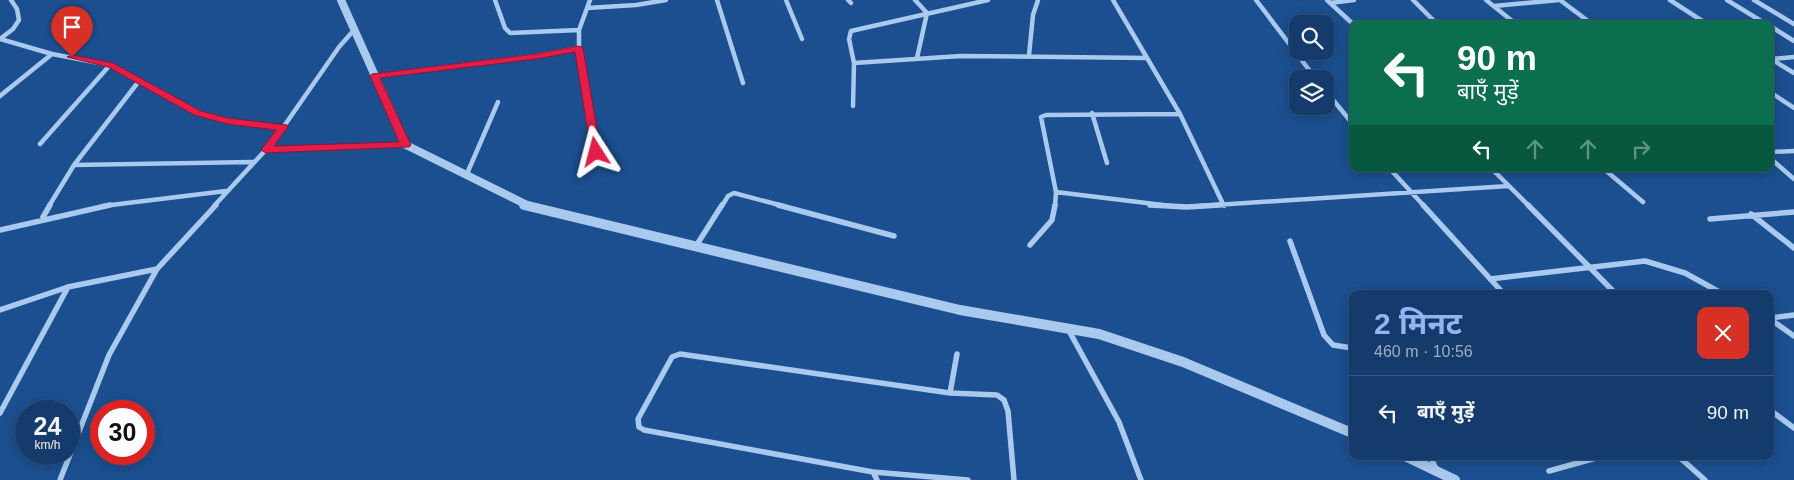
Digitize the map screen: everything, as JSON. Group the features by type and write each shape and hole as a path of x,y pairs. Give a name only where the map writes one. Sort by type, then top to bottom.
{"street":[{"path":"12,0 17,8 19,20 13,29 0,39 52,54 110,65 198,113 227,121 283,127"},
{"path":"341,0 406,145"},
{"path":"494,0 505,28 510,33 579,30"},
{"path":"590,0 579,30 579,48 596,152"},
{"path":"587,8 636,5 666,0"},
{"path":"717,0 742,83"},
{"path":"786,0 802,39"},
{"path":"915,0 927,13"},
{"path":"852,106 854,63 848,39 852,31 988,0"},
{"path":"1029,55 1033,15 1038,0"},
{"path":"1113,0 1180,114 1224,206"},
{"path":"1256,0 1309,70"},
{"path":"1329,1 1354,0"},
{"path":"1413,0 1433,20"},
{"path":"1486,0 1511,20"},
{"path":"1494,6 1560,0 1587,20"},
{"path":"1670,0 1701,20"},
{"path":"1727,0 1760,20"},
{"path":"1754,0 1794,24"},
{"path":"1329,1 1349,20"},
{"path":"917,58 927,13"},
{"path":"1774,28 1794,41"},
{"path":"60,480 109,355 158,269 226,191 266,150 339,47 354,30"},
{"path":"375,76 536,56 579,48"},
{"path":"0,96 52,54"},
{"path":"854,63 917,58 1029,55 1147,58"},
{"path":"1774,59 1794,57"},
{"path":"1774,61 1794,73"},
{"path":"40,144 110,65"},
{"path":"43,217 74,165 139,80"},
{"path":"1774,95 1794,108"},
{"path":"1334,101 1349,119"},
{"path":"466,176 498,102"},
{"path":"1030,245 1052,220 1056,192 1041,117 1046,115 1092,114 1180,114"},
{"path":"1092,114 1107,163"},
{"path":"266,150 406,145 524,205 960,310 1099,334 1183,362 1349,432"},
{"path":"1774,152 1794,150"},
{"path":"74,165 149,166 200,162 253,162"},
{"path":"1774,162 1794,179"},
{"path":"1393,172 1500,290"},
{"path":"1496,172 1612,290"},
{"path":"1608,172 1644,202"},
{"path":"1056,192 1167,206 1224,206 1508,186"},
{"path":"0,230 43,217 149,197 226,191"},
{"path":"696,246 728,196 734,193 894,236"},
{"path":"1710,219 1794,212"},
{"path":"1752,214 1794,248"},
{"path":"1290,241 1324,335 1333,345 1349,348"},
{"path":"1490,280 1646,261 1685,273 1717,290"},
{"path":"0,310 68,287 158,269"},
{"path":"0,413 68,287"},
{"path":"1774,318 1794,315"},
{"path":"1774,322 1794,336"},
{"path":"1068,329 1114,414 1137,465 1141,480"},
{"path":"968,480 873,472 644,430 639,427 638,419 672,357 680,354 950,393 997,396 1004,400 1008,411 1014,480"},
{"path":"950,393 957,354"},
{"path":"1774,413 1794,428"},
{"path":"1415,460 1455,480"},
{"path":"1432,460 1436,469"},
{"path":"1549,471 1589,460"},
{"path":"1682,460 1705,480"},
{"path":"873,472 877,480"}],"route":[{"path":"72,57 110,65 198,113 227,121 283,127 266,150 406,145 375,76 536,56 579,48 596,152"}]}
